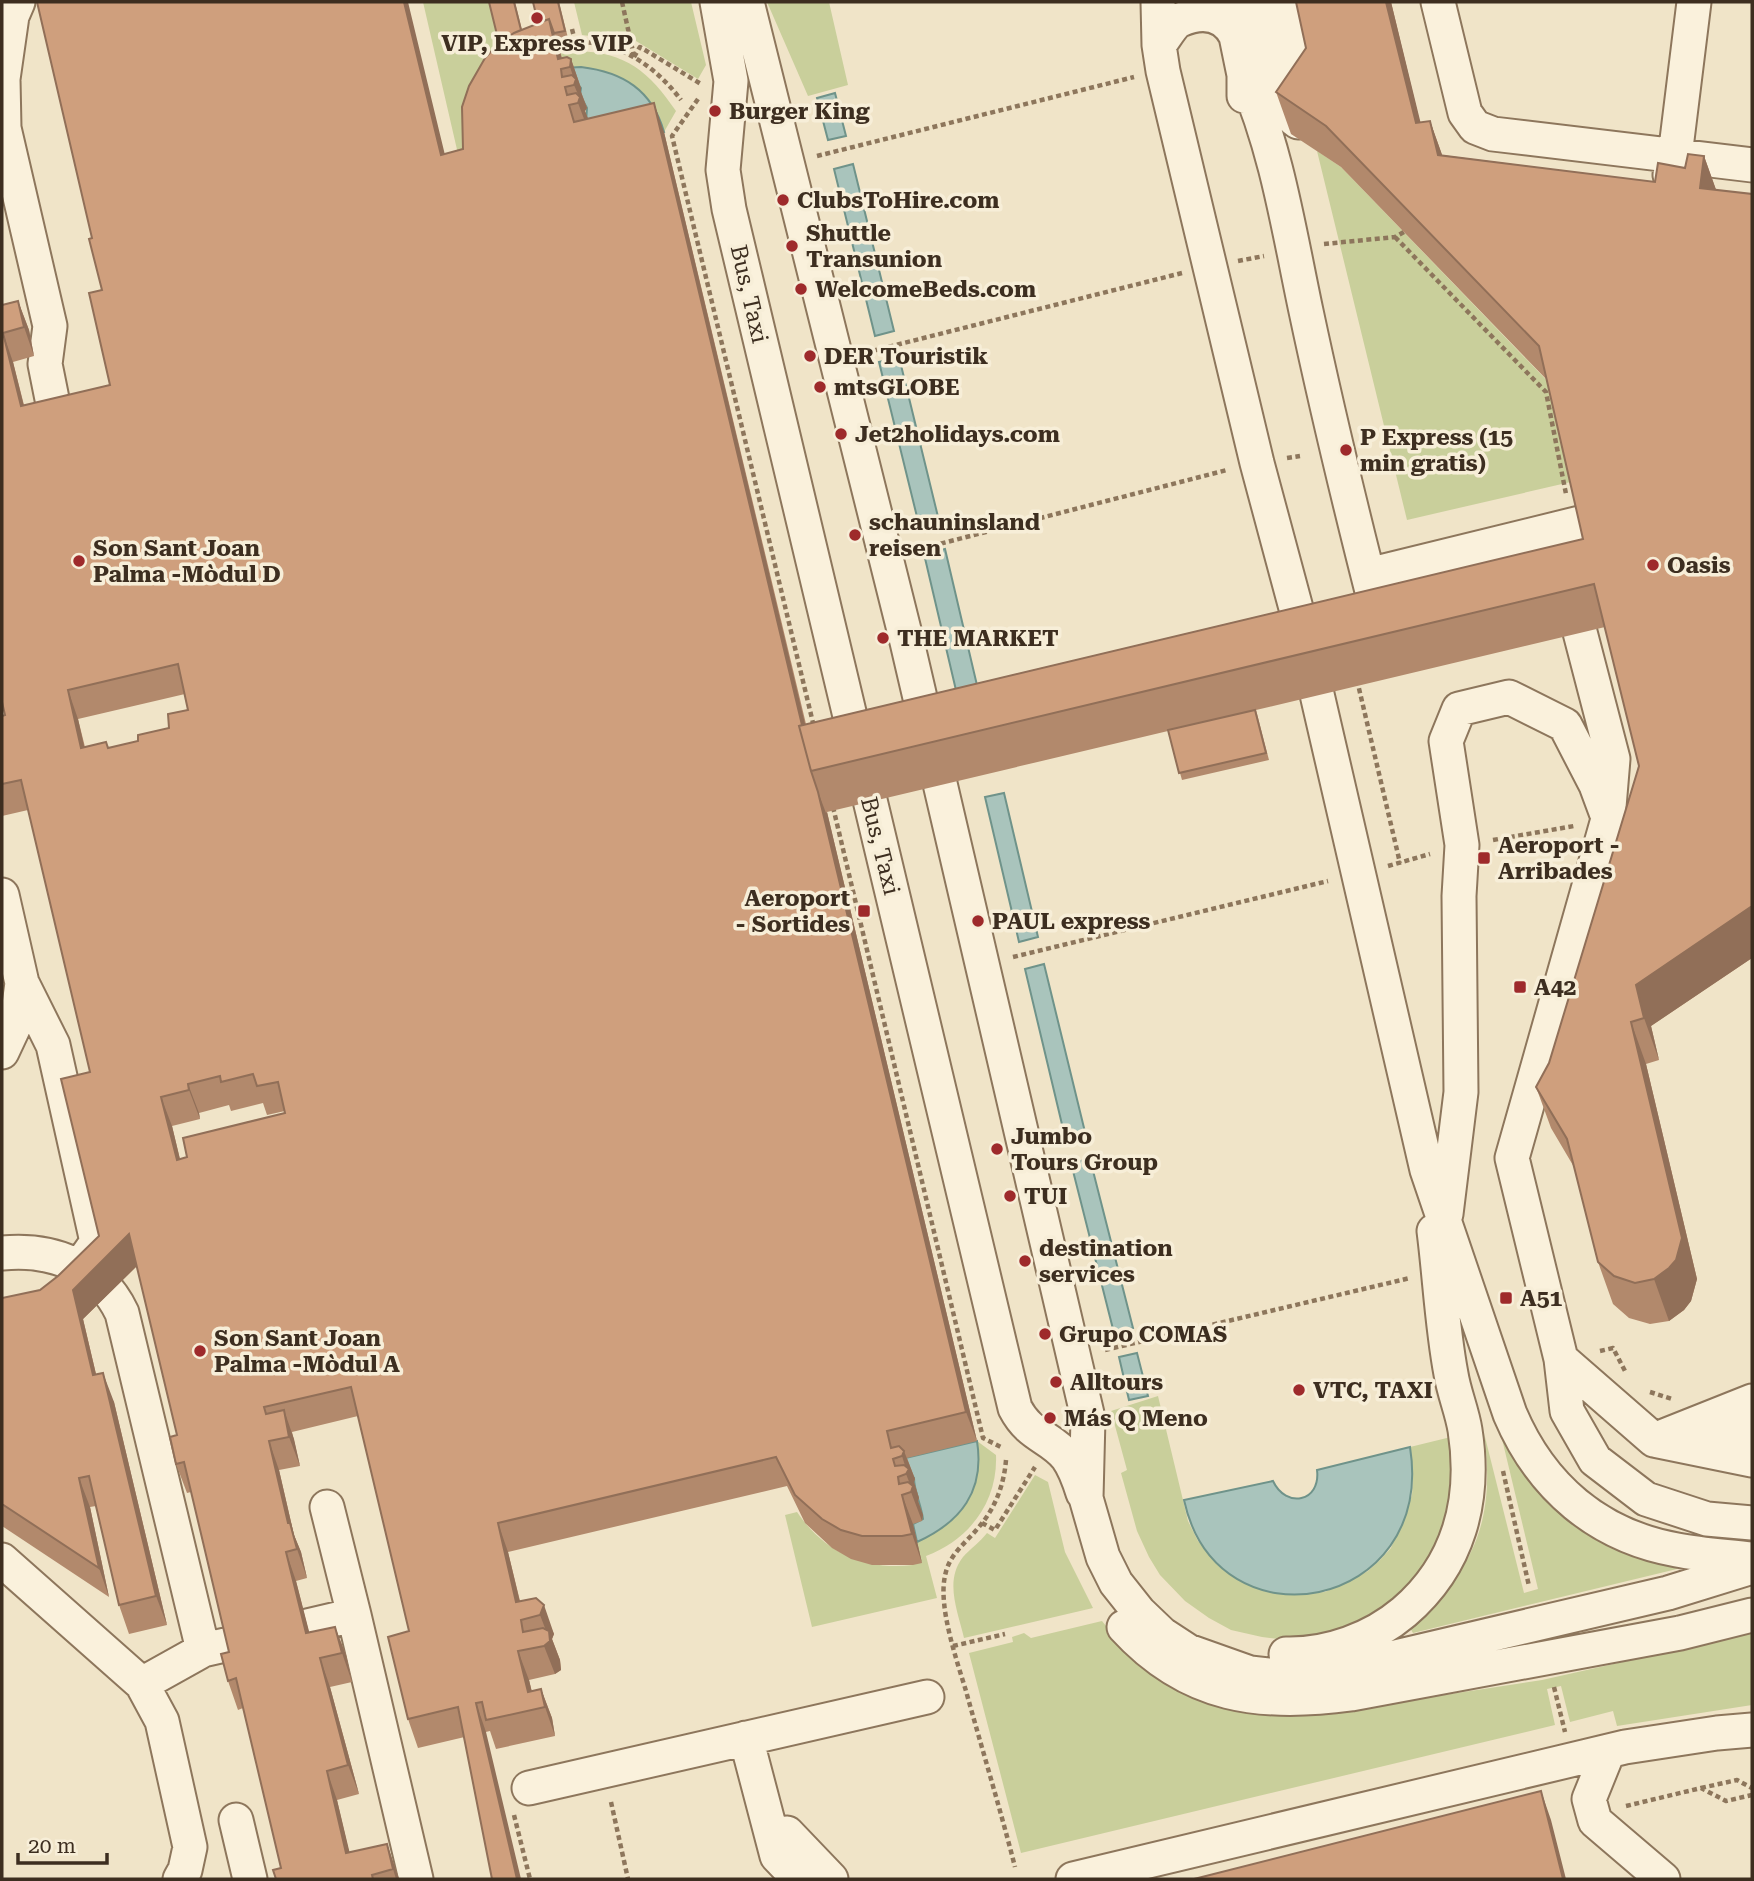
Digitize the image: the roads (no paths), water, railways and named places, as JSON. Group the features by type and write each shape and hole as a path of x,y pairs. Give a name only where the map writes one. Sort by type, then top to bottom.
{"street":[{"path":"18,2 12,16 2,76 4,128 50,326 45,365 58,429"},
{"name":"Bus, Taxi","path":"717,2 731,81 723,170 729,209 1015,1408 1022,1421 1034,1433 1065,1455 1074,1468 1088,1505"},
{"path":"747,2 910,656 1088,1418 1088,1505 1092,1572 1106,1608 1143,1648 1169,1667 1198,1682 1246,1696 1275,1700 1351,1694 1680,1633 1752,1615"},
{"path":"1133,2 1161,58"},
{"path":"1158,2 1161,58 1257,463 1304,638 1427,1170 1510,1414 1521,1439 1553,1484 1592,1517 1632,1537 1677,1550 1752,1559"},
{"path":"1229,2 1250,89 1287,214 1303,296 1376,607 1429,594"},
{"path":"1255,2 1278,99 1291,117 1308,110"},
{"path":"1269,2 1294,96 1308,110"},
{"path":"1282,2 1305,84 1308,110"},
{"path":"1438,2 1475,159"},
{"path":"1660,197 1667,184 1675,156 1694,2"},
{"path":"1708,160 1702,156 1697,145 1715,2"},
{"path":"1161,58 1178,21 1206,14 1226,20 1236,36"},
{"path":"1250,89 1244,107 1292,250 1286,276 1303,296"},
{"path":"1465,113 1475,127 1493,134 1752,165"},
{"path":"1368,575 1578,523"},
{"path":"1561,561 1613,760 1608,820 1512,1158 1561,1359 1567,1411 1595,1460 1646,1499 1707,1519 1752,1522"},
{"path":"1430,1266 1445,1220 1461,1092 1459,896 1462,845 1446,741 1459,709 1509,697 1565,725 1596,785 1608,820"},
{"path":"2,895 22,984 56,1058 97,1242 79,1266"},
{"path":"2,1053 17,1020 22,984"},
{"path":"2,1053 17,1046 38,1049 56,1058"},
{"path":"1103,1557 1124,1583 1171,1618 1233,1647 1265,1654 1299,1654 1350,1643 1382,1628 1408,1608 1440,1573 1460,1529 1469,1482 1465,1427 1451,1373 1430,1266 1427,1170"},
{"path":"2,1253 26,1250 53,1255 79,1266 99,1280 114,1296 122,1313 217,1647 142,1684"},
{"path":"1561,1359 1654,1440 1752,1460"},
{"path":"1654,1440 1752,1401"},
{"path":"1654,1440 1752,1415"},
{"path":"1654,1440 1752,1427"},
{"path":"1654,1440 1752,1439"},
{"path":"1654,1440 1752,1450"},
{"path":"1088,1505 1103,1557 1116,1583 1161,1634 1188,1651 1220,1664 1279,1676 1340,1670 1668,1592 1752,1567"},
{"path":"327,1507 416,1879"},
{"path":"2,1560 142,1684 162,1721 186,1822 190,1847 180,1879"},
{"path":"307,1626 354,1615"},
{"path":"521,1797 746,1738 927,1697"},
{"path":"1073,1879 1608,1752 1717,1733 1752,1730"},
{"path":"746,1738 763,1808 788,1868"},
{"path":"1608,1752 1589,1799 1595,1821 1663,1879"},
{"path":"763,1808 831,1879"},
{"path":"236,1820 250,1879"}],"water":[{"path":"581,67 610,73 634,86 652,105 664,132 584,151 587,108 580,95 581,88 564,68"},
{"path":"835,93 846,136 828,140 817,98"},
{"path":"853,164 894,331 875,336 834,169"},
{"path":"899,357 940,525 920,529 879,362"},
{"path":"945,549 980,698 959,703 924,554"},
{"path":"1004,793 1038,937 1019,942 985,797"},
{"path":"1044,964 1085,1132 1065,1137 1025,969"},
{"path":"1090,1159 1133,1328 1114,1333 1071,1163"},
{"path":"1137,1353 1148,1396 1129,1400 1119,1357"},
{"path":"977,1441 977,1475 967,1503 946,1525 917,1542 913,1524 923,1519 914,1478 897,1460"},
{"path":"1410,1447 1409,1503 1390,1546 1359,1576 1319,1592 1277,1593 1237,1579 1204,1548 1184,1500 1273,1481 1286,1496 1301,1498 1314,1489 1317,1470"}],"place":[{"name":"VIP, Express VIP","path":"537,18"},
{"name":"Burger King","path":"715,111"},
{"name":"ClubsToHire.com","path":"783,200"},
{"name":"Shuttle Transunion","path":"792,246"},
{"name":"WelcomeBeds.com","path":"801,289"},
{"name":"DER Touristik","path":"810,356"},
{"name":"mtsGLOBE","path":"820,387"},
{"name":"Jet2holidays.com","path":"841,434"},
{"name":"P Express (15 min gratis)","path":"1346,450"},
{"name":"schauninsland reisen","path":"855,535"},
{"name":"Son Sant Joan Palma -Mòdul D","path":"79,561"},
{"name":"Oasis","path":"1653,565"},
{"name":"THE MARKET","path":"883,638"},
{"name":"Aeroport - Arribades","path":"1484,858"},
{"name":"Aeroport - Sortides","path":"864,911"},
{"name":"PAUL express","path":"978,921"},
{"name":"A42","path":"1520,987"},
{"name":"Jumbo Tours Group","path":"997,1149"},
{"name":"TUI","path":"1010,1196"},
{"name":"destination services","path":"1025,1261"},
{"name":"A51","path":"1506,1298"},
{"name":"Grupo COMAS","path":"1045,1334"},
{"name":"Son Sant Joan Palma -Mòdul A","path":"200,1351"},
{"name":"Alltours","path":"1056,1382"},
{"name":"VTC, TAXI","path":"1299,1390"},
{"name":"Más Q Meno","path":"1050,1418"}]}
